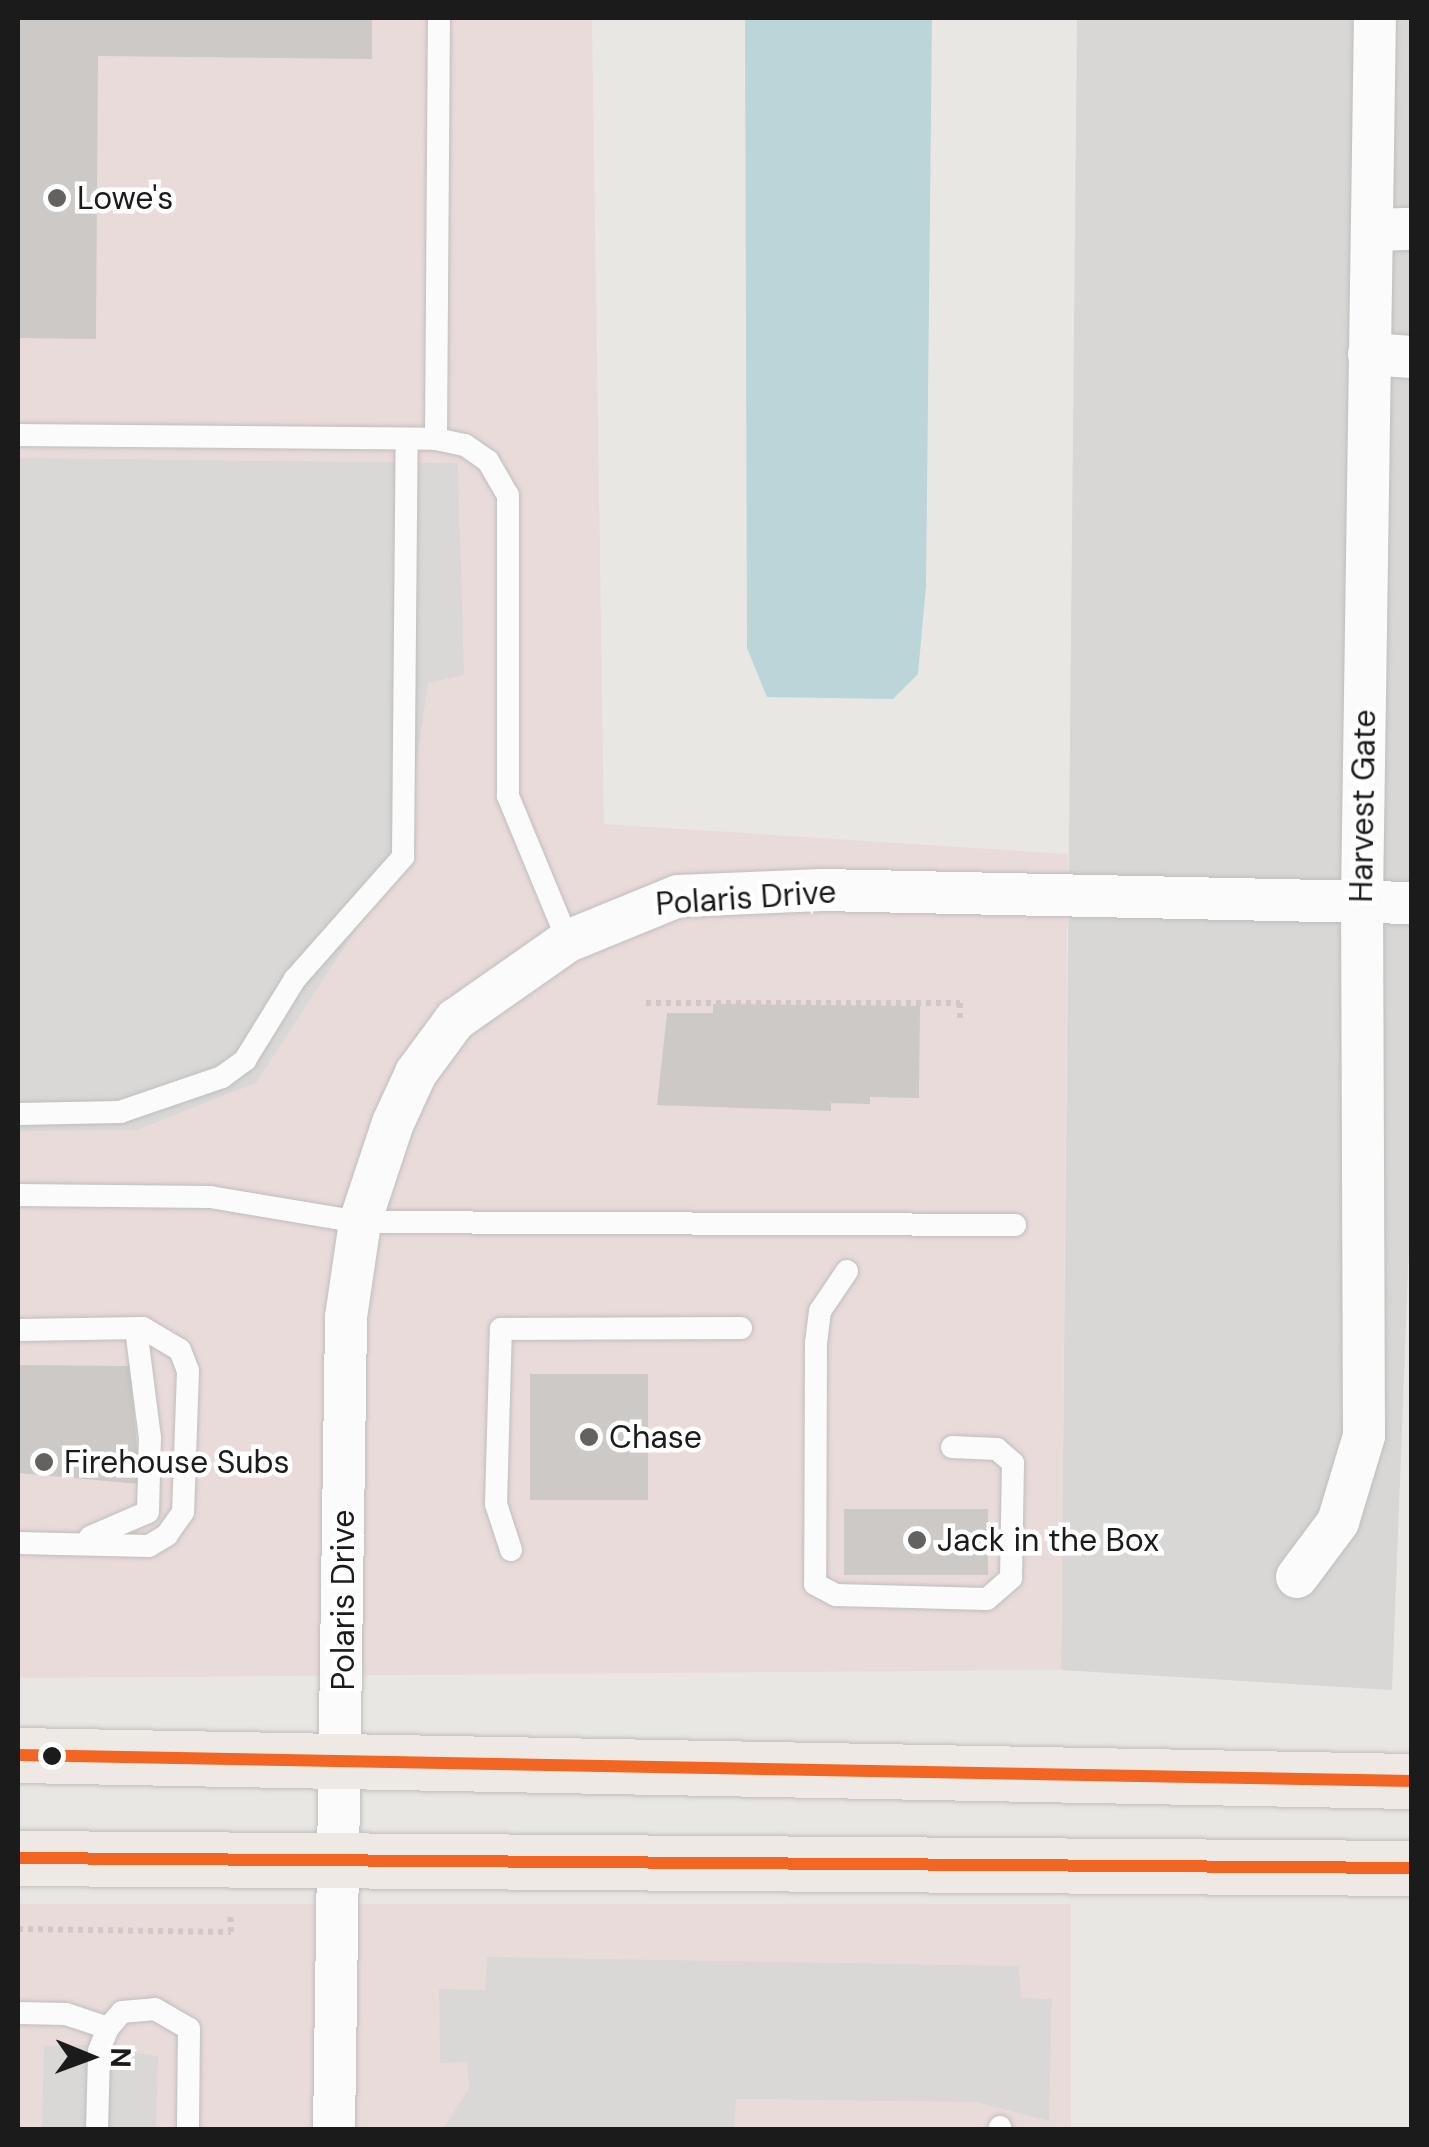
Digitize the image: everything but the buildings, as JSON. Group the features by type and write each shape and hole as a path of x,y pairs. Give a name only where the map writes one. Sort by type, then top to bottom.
{"main road":[{"path":"18,1755 342,1756 1412,1781"},
{"path":"18,1858 1412,1868"}],"street":[{"name":"Harvest Gate","path":"1297,1577 1338,1522 1364,1436 1362,900 1369,354 1394,229 1375,18"},
{"path":"1369,354 1412,357"},
{"name":"Polaris Drive","path":"334,2130 342,1860 346,1317 360,1222 416,1073 455,1020 568,940 646,904 746,892 1412,902"}],"lane":[{"path":"436,439 440,18"},
{"path":"18,435 436,439 465,445 488,461 508,495 508,796 568,940"},
{"path":"18,1114 120,1112 222,1077 245,1060 295,979 403,857 407,439"},
{"path":"18,1195 210,1198 360,1222 1015,1225"},
{"path":"847,1271 820,1310 816,1343 815,1584 836,1595 987,1599 1011,1578 1013,1462 997,1449 952,1446"},
{"path":"511,1550 496,1504 501,1329 740,1328"},
{"path":"52,1544 113,1533 148,1512 150,1438 136,1329"},
{"path":"18,1330 136,1329 172,1343 188,1371 183,1512 149,1546 18,1543"},
{"path":"98,2130 99,2051 108,2028 122,2012 154,2009 189,2030 188,2130"},
{"path":"18,2013 66,2014 108,2028"}],"path":[{"path":"646,1003 960,1004 960,1022"},
{"path":"18,1929 230,1932 230,1915"}],"shaded area":[{"path":"18,18 592,18 604,824 1068,854 1061,1670 18,1678"},
{"path":"1077,18 1411,18 1412,1168 1392,1690 1061,1670"},
{"path":"18,458 458,463 464,675 428,683 403,857 256,1083 136,1130 18,1131"},
{"path":"18,1904 1071,1904 1071,2130 18,2130"},
{"path":"487,1957 1019,1966 1021,1998 1052,1999 1049,2121 976,2102 736,2099 734,2129 443,2129 469,2089 467,2062 440,2063 439,1989 485,1990"},
{"path":"84,2045 158,2056 156,2129 42,2130 44,2046"}],"water":[{"path":"745,18 932,18 926,586 918,674 893,699 767,697 747,648"}],"transit line":[{"path":"18,1755 1412,1781"},
{"path":"18,1858 1412,1868"}],"place":[{"name":"Lowe's","path":"57,198"},
{"name":"Chase","path":"589,1437"},
{"name":"Firehouse Subs","path":"44,1462"},
{"name":"Jack in the Box","path":"917,1540"}]}
